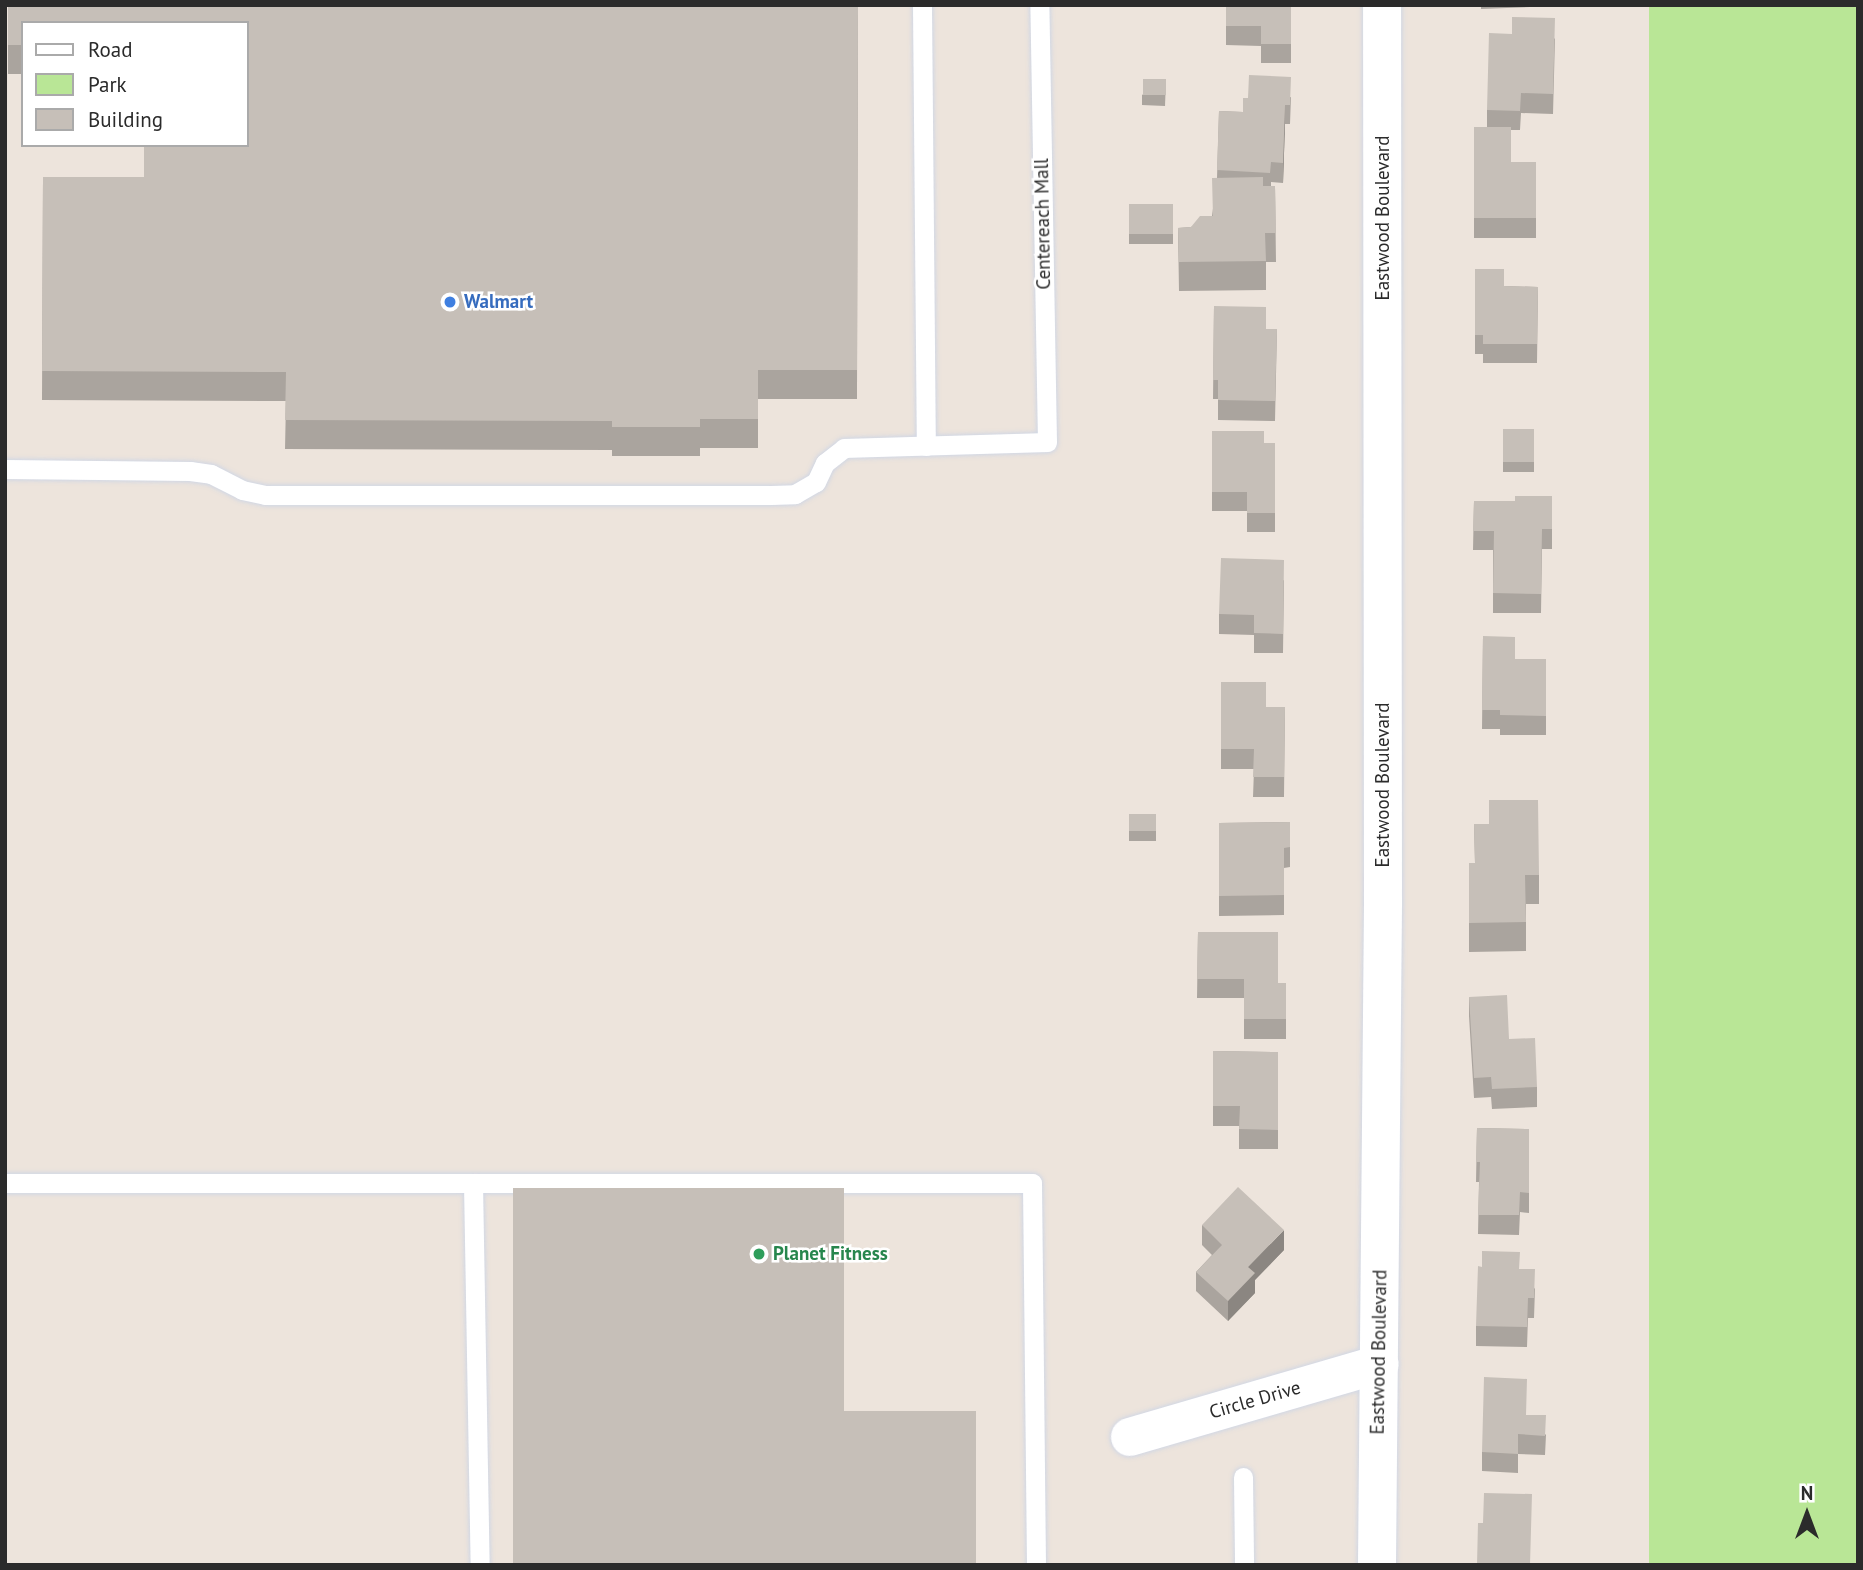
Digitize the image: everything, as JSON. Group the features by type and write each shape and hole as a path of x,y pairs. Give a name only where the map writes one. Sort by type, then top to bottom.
{"street":[{"name":"Eastwood Boulevard","path":"1377,1565 1384,902 1382,5"},
{"name":"Circle Drive","path":"1130,1437 1380,1364"}],"lane":[{"path":"5,469 190,471 211,474 242,490 265,495 771,495 795,494 816,482 825,463 844,448 926,446 922,5"},
{"name":"Centereach Mall","path":"926,446 1046,442 1039,5"},
{"path":"5,1183 1032,1183 1036,1565"},
{"path":"473,1183 480,1565"},
{"path":"1243,1478 1244,1565"}],"green space":[{"path":"1649,5 1858,5 1858,1565 1649,1565"}],"building":[{"name":"Walmart","path":"8,5 858,5 857,370 758,370 758,419 700,419 700,427 612,427 612,421 285,420 286,372 42,371 43,177 144,177 144,147 248,147 248,21 21,21 21,45 8,45"},
{"path":"1226,5 1291,5 1291,44 1261,44 1261,26 1226,26"},
{"path":"1512,17 1555,18 1553,94 1521,93 1520,111 1487,110 1489,33 1512,34"},
{"path":"1249,75 1291,77 1290,105 1285,105 1283,163 1271,162 1270,173 1217,170 1219,111 1243,112 1243,98 1248,98"},
{"path":"1143,79 1166,79 1166,95 1143,95"},
{"path":"1474,127 1511,127 1511,162 1536,162 1536,218 1474,218"},
{"path":"1263,177 1263,186 1275,186 1276,233 1265,233 1266,261 1179,262 1178,228 1191,227 1200,216 1213,216 1212,178"},
{"path":"1129,204 1173,204 1173,234 1129,234"},
{"path":"1475,269 1504,269 1504,286 1538,287 1537,344 1483,344 1483,335 1475,335"},
{"path":"1214,306 1266,307 1266,329 1277,329 1275,401 1218,400 1218,380 1213,380"},
{"path":"1503,429 1534,429 1534,462 1503,462"},
{"path":"1212,431 1264,431 1264,443 1275,443 1275,513 1247,513 1247,492 1212,492"},
{"path":"1515,496 1552,496 1552,529 1542,529 1541,594 1493,593 1494,531 1473,531 1474,501 1515,501"},
{"path":"1221,558 1284,560 1283,634 1254,633 1254,615 1219,614"},
{"path":"1483,636 1515,637 1515,659 1546,659 1546,716 1500,715 1500,710 1482,710"},
{"path":"1221,682 1266,682 1266,707 1285,707 1284,777 1253,777 1254,749 1221,749"},
{"path":"1489,800 1538,800 1539,875 1525,875 1526,922 1469,923 1469,863 1475,863 1474,824 1489,824"},
{"path":"1129,814 1156,814 1156,831 1129,831"},
{"path":"1290,822 1290,847 1284,848 1284,895 1219,896 1219,823"},
{"path":"1198,932 1278,932 1278,983 1286,983 1286,1019 1244,1019 1244,979 1197,979"},
{"path":"1507,995 1509,1039 1535,1038 1537,1087 1492,1089 1491,1077 1474,1078 1469,997"},
{"path":"1213,1051 1278,1052 1278,1130 1239,1129 1240,1106 1213,1106"},
{"path":"1477,1128 1529,1129 1529,1193 1520,1192 1519,1215 1478,1215 1480,1162 1476,1162"},
{"path":"1238,1187 1284,1230 1248,1267 1255,1273 1228,1301 1196,1272 1222,1245 1202,1225"},
{"path":"513,1188 844,1188 844,1411 976,1411 976,1565 513,1565"},
{"path":"1482,1251 1520,1252 1519,1269 1535,1269 1534,1298 1528,1298 1527,1327 1476,1326 1478,1266 1482,1267"},
{"path":"1484,1377 1527,1379 1526,1415 1546,1415 1545,1436 1518,1434 1518,1454 1482,1452"},
{"path":"1484,1493 1532,1494 1530,1565 1477,1565 1478,1523 1483,1523"}],"place":[{"name":"Walmart","path":"450,302"},
{"name":"Planet Fitness","path":"759,1254"}]}
